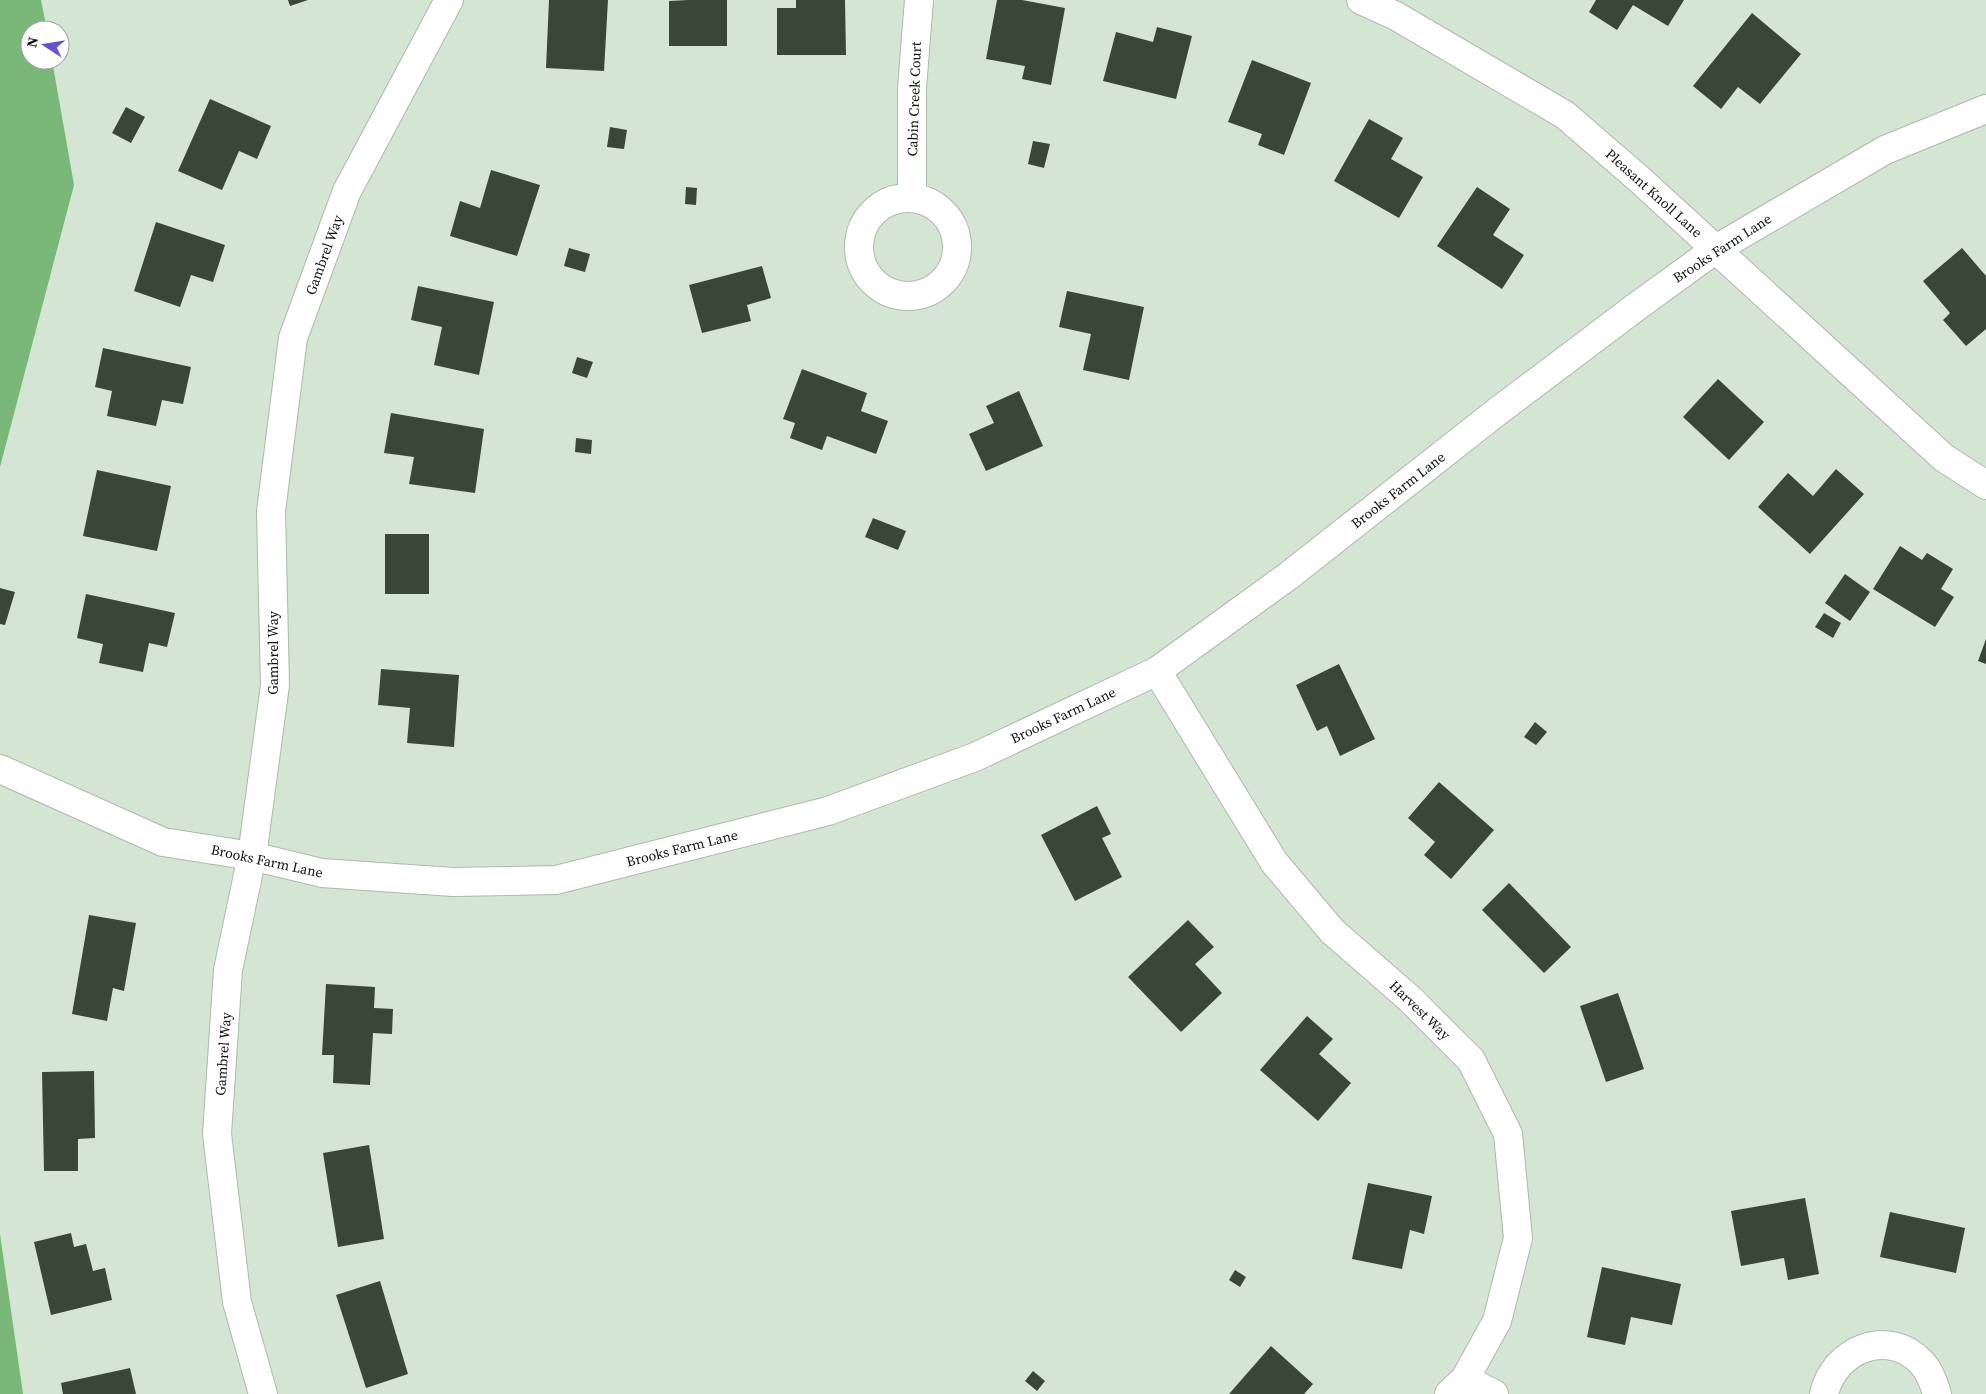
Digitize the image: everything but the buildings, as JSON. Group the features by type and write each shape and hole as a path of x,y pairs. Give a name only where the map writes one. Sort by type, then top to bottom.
{"street":[{"name":"Gambrel Way","path":"263,1394 237,1302 217,1134 228,970 252,856 275,685 271,511 293,338 348,191 448,0"},
{"name":"Cabin Creek Court","path":"912,197 912,88 919,0"},
{"name":"Pleasant Knoll Lane","path":"1361,0 1396,16 1565,115 1716,249 1944,458 1986,485"},
{"name":"Brooks Farm Lane","path":"0,769 163,842 252,856 322,873 453,882 556,880 828,811 975,757 1156,671 1287,577 1498,410 1716,249 1884,150 1986,109"},
{"name":"Harvest Way","path":"1156,671 1274,862 1332,931 1410,999 1471,1060 1508,1134 1518,1238 1497,1321 1457,1387"},
{"path":"1824,1394 1827,1383 1837,1366 1851,1354 1869,1346 1888,1346 1906,1352 1922,1363 1932,1378 1937,1394"},
{"path":"1457,1387 1494,1394"}],"green space":[{"path":"0,0 41,0 45,20 20,20 20,70 54,70 74,185 0,467"},
{"path":"0,1234 23,1394 0,1394"}]}
